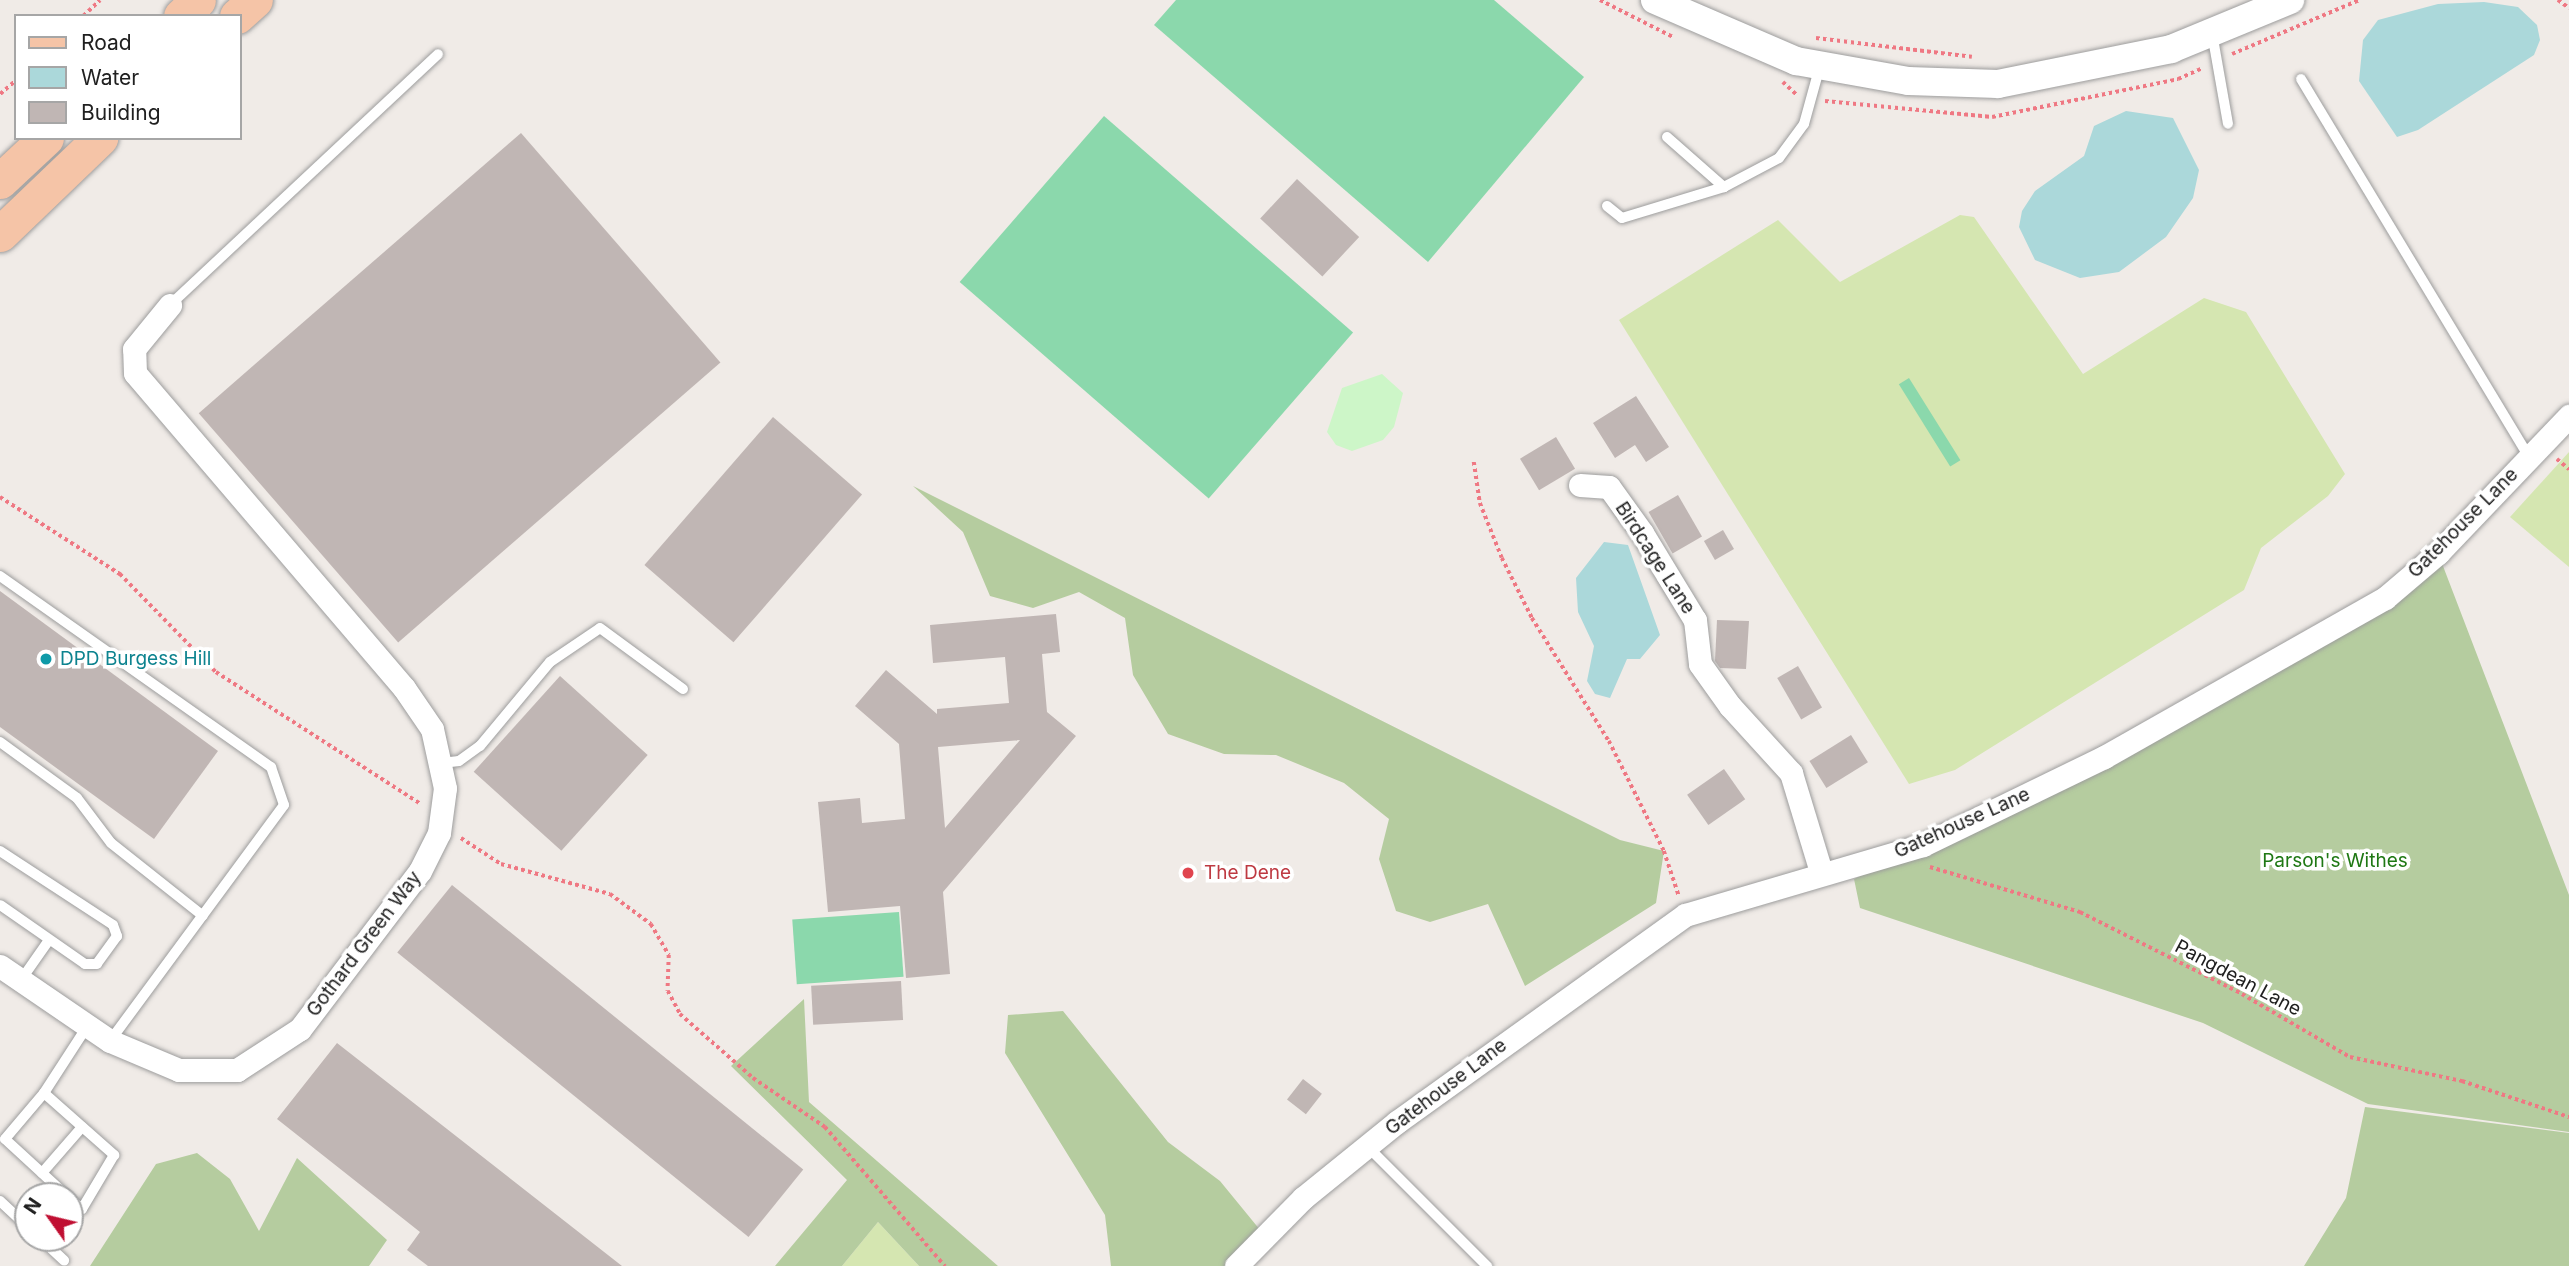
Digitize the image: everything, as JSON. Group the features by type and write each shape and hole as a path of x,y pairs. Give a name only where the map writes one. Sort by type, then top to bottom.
{"main road":[{"path":"183,14 198,0"},
{"path":"239,14 255,0"},
{"path":"0,181 44,140"},
{"path":"0,233 98,140"}],"street":[{"path":"1655,0 1724,33 1820,66 1908,81 1998,85 2171,49 2276,3"},
{"name":"Gothard Green Way","path":"0,966 86,1028 110,1041 179,1070 237,1070 270,1053 300,1029 420,871 439,833 442,763 432,729 404,688 135,373 134,349 170,304"},
{"name":"Gatehouse Lane","path":"1236,1266 1303,1198 1367,1146 1685,915 1821,872 1895,856 2104,757 2385,598 2438,553 2569,416"},
{"name":"Birdcage Lane","path":"1580,485 1609,487 1643,533 1695,620 1700,664 1730,706 1791,773 1821,872"}],"lane":[{"path":"2212,33 2228,124"},
{"path":"170,304 438,54"},
{"path":"1607,206 1622,218 1724,187 1779,158 1804,124 1820,66"},
{"path":"2301,79 2529,457"},
{"path":"1667,137 1724,187"},
{"path":"0,576 271,767 284,805 110,1041"},
{"path":"442,763 459,761 480,746 550,662 600,628 683,689"},
{"path":"0,742 77,798 111,844 203,916"},
{"path":"0,851 113,925 117,936 97,964 85,964 0,905"},
{"path":"21,980 49,940"},
{"path":"52,1182 5,1139 44,1093 86,1028"},
{"path":"44,1093 114,1155 84,1206"},
{"path":"42,1173 82,1127"},
{"path":"1367,1146 1487,1266"},
{"path":"0,1201 14,1214"},
{"path":"55,1252 64,1260"}],"path":[{"path":"85,14 100,0"},
{"path":"2558,0 2569,8"},
{"path":"1803,36 1986,58"},
{"path":"0,94 14,82"},
{"path":"1474,462 1479,503 1502,558 1532,618 1609,741 1664,850 1685,915"},
{"path":"0,497 120,574 216,672 421,804 418,827 458,837 501,864 610,894 651,923 669,955 668,991 680,1014 752,1078 825,1127 945,1266"},
{"name":"Pangdean Lane","path":"1895,856 2080,912 2242,993 2350,1057 2462,1081 2569,1117"}],"green space":[{"path":"1176,0 1494,0 1584,77 1428,262 1154,25"},
{"path":"1104,116 1353,332 1209,499 960,282"},
{"path":"1960,215 1974,217 2083,374 2204,298 2246,312 2345,474 2328,496 2261,548 2244,590 1955,770 1909,784 1619,320 1778,220 1840,282"},
{"path":"1382,374 1403,393 1394,427 1383,440 1352,451 1336,445 1327,432 1342,388"},
{"path":"1909,378 1960,460 1950,467 1899,384"},
{"path":"2569,452 2569,567 2510,517"},
{"path":"913,486 1620,840 1664,851 1656,903 1525,986 1488,904 1430,922 1396,911 1379,859 1389,819 1344,783 1276,755 1224,754 1168,734 1133,675 1125,618 1079,592 1033,608 990,596 963,532"},
{"name":"Parson's Withes","path":"2438,553 2569,895 2569,1132 2368,1104 2203,1023 1860,908 1854,879 2104,757"},
{"path":"899,912 904,977 797,984 792,919"},
{"path":"804,999 809,1102 998,1266 919,1266 878,1222 842,1266 775,1266 847,1180 731,1066"},
{"path":"1063,1011 1168,1142 1220,1181 1265,1236 1236,1266 1111,1266 1105,1215 1005,1053 1008,1015"},
{"path":"2365,1107 2569,1133 2569,1266 2304,1266 2346,1198"},
{"path":"197,1153 230,1179 259,1231 297,1158 387,1240 369,1266 90,1266 156,1164"},
{"path":"878,1222 919,1266 842,1266"}],"water":[{"path":"2484,2 2518,7 2537,25 2540,40 2534,55 2418,130 2397,137 2359,81 2363,40 2378,20 2438,4"},
{"path":"2126,111 2173,118 2199,170 2193,198 2166,237 2119,272 2080,278 2035,260 2019,227 2022,211 2035,191 2084,156 2094,126"},
{"path":"1604,542 1628,545 1660,635 1640,659 1627,659 1610,698 1595,694 1587,681 1594,646 1578,612 1576,578"}],"building":[{"path":"521,133 720,362 398,643 199,413"},
{"path":"1297,179 1359,237 1322,276 1260,218"},
{"path":"1636,396 1669,447 1646,462 1635,445 1615,458 1593,423"},
{"path":"773,417 862,494 733,642 644,565"},
{"path":"1556,437 1575,469 1539,490 1520,459"},
{"path":"1678,495 1702,537 1673,554 1649,512"},
{"path":"1723,530 1734,549 1715,560 1704,541"},
{"name":"DPD Burgess Hill","path":"0,591 218,751 154,839 0,727"},
{"path":"1056,614 1060,652 1042,654 1047,712 1076,736 943,892 950,974 906,978 900,906 828,912 818,802 860,798 862,823 905,819 899,744 855,706 886,670 937,714 937,709 1009,703 1005,657 933,663 930,625","holes":["1020,740 945,828 938,747"]},
{"path":"1717,620 1749,621 1746,669 1720,668 1715,661"},
{"path":"1798,666 1822,708 1801,720 1777,678"},
{"path":"560,676 648,755 561,851 474,772"},
{"path":"1851,735 1868,762 1826,788 1809,761"},
{"path":"1724,769 1745,799 1708,825 1687,795"},
{"path":"452,885 803,1169 749,1237 397,953"},
{"path":"901,981 903,1020 813,1025 811,986"},
{"path":"337,1043 622,1266 428,1266 407,1250 420,1232 277,1119"},
{"path":"1303,1079 1322,1094 1306,1114 1287,1099"}],"place":[{"name":"DPD Burgess Hill","path":"46,659"},
{"name":"The Dene","path":"1188,873"}]}
